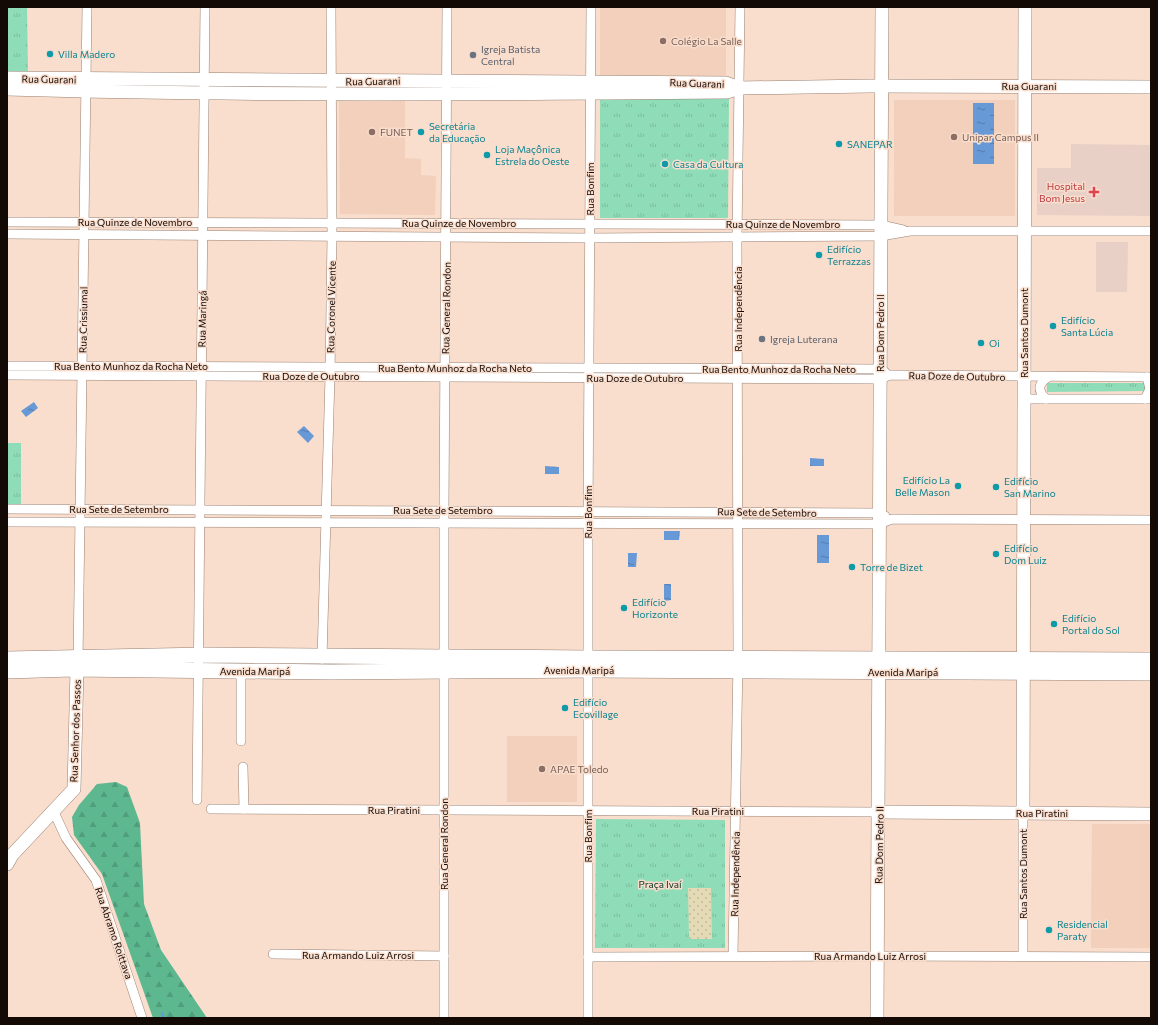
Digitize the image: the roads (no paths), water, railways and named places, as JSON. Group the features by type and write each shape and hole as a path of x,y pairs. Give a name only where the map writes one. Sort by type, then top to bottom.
{"main road":[{"name":"Avenida Maripá","path":"7,671 77,663 198,655 323,656 445,664"},
{"path":"197,671 193,658 198,655"},
{"path":"322,672 318,664 319,660 323,656"},
{"name":"Avenida Maripá","path":"885,668 899,658 1003,665"},
{"name":"Avenida Maripá","path":"7,659 197,671 322,672 445,664 753,665 885,668 1003,665 1150,666"}],"street":[{"name":"Rua Crissiumal","path":"77,663 87,7"},
{"name":"Rua Maringá","path":"198,655 205,7"},
{"name":"Rua Coronel Vicente","path":"323,656 332,236 331,7"},
{"name":"Rua General Rondon","path":"444,1018 444,510 447,236 447,7"},
{"name":"Rua Bonfim","path":"588,1018 588,510 591,7"},
{"name":"Rua Independência","path":"733,956 736,811 738,524 737,224 740,7"},
{"name":"Rua Dom Pedro II","path":"877,1018 879,812 885,668 879,519 883,374 881,230 882,7"},
{"name":"Rua Santos Dumont","path":"1023,956 1022,665 1025,7"},
{"name":"Rua Guarani","path":"7,78 86,86"},
{"name":"Rua Guarani","path":"7,89 86,86 591,87 726,83 739,88 881,86 1151,87"},
{"name":"Rua Quinze de Novembro","path":"7,222 446,222 737,224 910,231 1151,231"},
{"name":"Rua Quinze de Novembro","path":"7,234 203,234 590,238 737,237 881,230"},
{"name":"Rua Bento Munhoz da Rocha Neto","path":"7,366 82,366 201,371 738,373"},
{"path":"7,375 82,376 201,371"},
{"name":"Rua Doze de Outubro","path":"738,373 1149,377"},
{"path":"1046,399 1039,387 1041,382 1048,377"},
{"path":"1024,399 1148,399 1150,389 1149,377"},
{"name":"Rua Sete de Setembro","path":"7,509 738,511 879,519"},
{"path":"879,519 1151,520"},
{"name":"Rua Sete de Setembro","path":"7,522 738,524 879,519"},
{"name":"Rua Senhor dos Passos","path":"9,856 74,789 77,663"},
{"path":"197,671 197,800"},
{"path":"240,671 241,741"},
{"path":"243,768 244,809"},
{"name":"Rua Piratini","path":"211,809 1151,814"},
{"name":"Rua Abramo Roittava","path":"53,810 66,838 96,880 142,1018"},
{"name":"Rua Armando Luiz Arrosi","path":"273,954 444,956"},
{"name":"Rua Armando Luiz Arrosi","path":"588,957 1151,957"}],"water":[{"path":"973,103 994,103 994,164 973,164"},
{"path":"34,402 38,408 26,417 21,411"},
{"path":"304,426 314,436 308,443 297,432"},
{"path":"810,458 824,459 824,466 810,466"},
{"path":"545,466 559,467 559,474 545,474"},
{"path":"664,531 680,531 679,540 664,540"},
{"path":"817,535 829,535 829,563 817,563"},
{"path":"628,553 637,553 636,567 628,567"},
{"path":"664,584 671,584 671,600 664,601"}],"waterway":[{"path":"162,1013 164,1018"}],"place":[{"name":"Colégio La Salle","path":"663,41"},
{"name":"Villa Madero","path":"50,54"},
{"name":"Igreja Batista Central","path":"473,55"},
{"name":"FUNET","path":"372,132"},
{"name":"Secretária da Educação","path":"421,132"},
{"name":"Unipar Campus II","path":"954,137"},
{"name":"SANEPAR","path":"839,144"},
{"name":"Loja Maçônica Estrela do Oeste","path":"487,155"},
{"name":"Casa da Cultura","path":"665,164"},
{"name":"Hospital Bom Jesus","path":"1094,192"},
{"name":"Edifício Terrazzas","path":"819,255"},
{"name":"Edifício Santa Lúcia","path":"1053,326"},
{"name":"Igreja Luterana","path":"762,339"},
{"name":"Oi","path":"981,343"},
{"name":"Edifício La Belle Mason","path":"958,486"},
{"name":"Edifício San Marino","path":"996,487"},
{"name":"Edifício Dom Luiz","path":"996,554"},
{"name":"Torre de Bizet","path":"852,567"},
{"name":"Edifício Horizonte","path":"624,608"},
{"name":"Edifício Portal do Sol","path":"1054,624"},
{"name":"Edifício Ecovillage","path":"565,708"},
{"name":"APAE Toledo","path":"542,769"},
{"name":"Residencial Paraty","path":"1049,930"}],"park label":[{"name":"Praça Ivaí","path":"660,884"}]}
